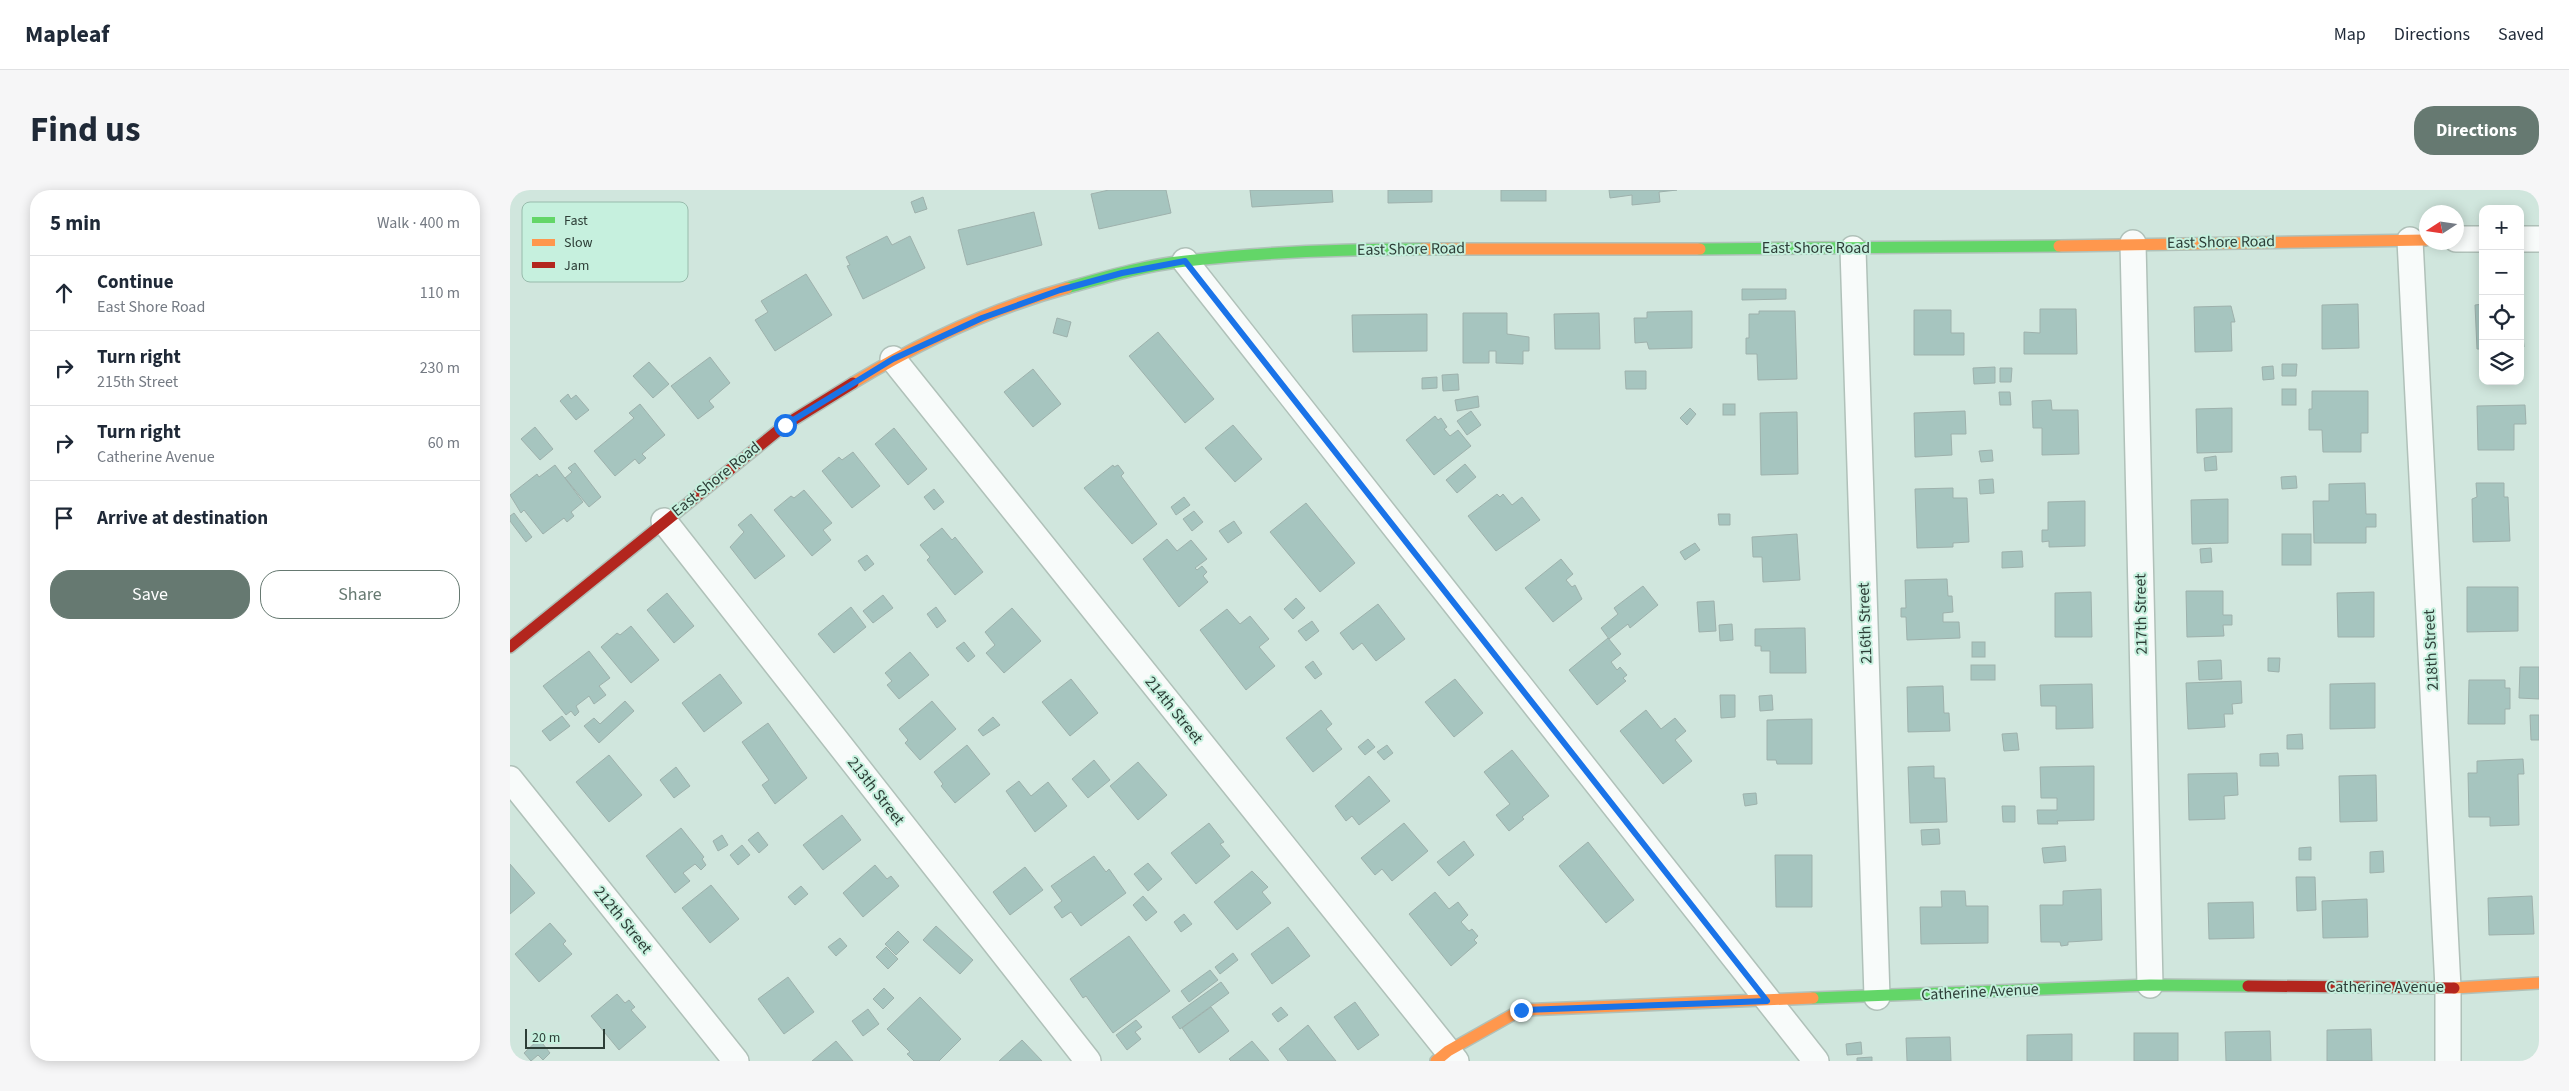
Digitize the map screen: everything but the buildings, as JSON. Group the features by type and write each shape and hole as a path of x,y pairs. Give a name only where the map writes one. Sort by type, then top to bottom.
{"street":[{"path":"2464,239 2479,239"},
{"path":"2524,239 2539,239"},
{"name":"East Shore Road","path":"510,647 785,425 893,359 982,318 1060,290 1122,273 1185,261 1358,249 1854,248 2418,240"},
{"name":"218th Street","path":"2418,240 2448,988 2448,1061"},
{"name":"217th Street","path":"2133,243 2150,985"},
{"name":"216th Street","path":"1854,248 1877,997"},
{"path":"1185,261 1816,1061"},
{"name":"214th Street","path":"893,359 1446,1058"},
{"name":"213th Street","path":"664,521 1088,1061"},
{"name":"212th Street","path":"510,779 736,1061"},
{"name":"Catherine Avenue","path":"1446,1058 1521,1010 2150,985 2448,988 2539,983"}],"traffic: fast":[{"path":"1700,249 2059,246"},
{"path":"1067,288 1141,268 1186,261 1245,255 1422,249"},
{"path":"1813,998 2150,985 2248,986"}],"traffic: slow":[{"path":"2059,246 2419,240"},
{"path":"1422,249 1700,249"},
{"path":"853,383 904,354 984,316 1067,288"},
{"path":"2454,988 2539,983"},
{"path":"1436,1061 1448,1051 1521,1010 1813,998"}],"traffic: jam":[{"path":"510,647 785,425 853,383"},
{"path":"2248,986 2454,988"}],"route":[{"path":"785,425 893,359 982,318 1060,290 1122,273 1185,261 1767,1001 1521,1010"}]}
